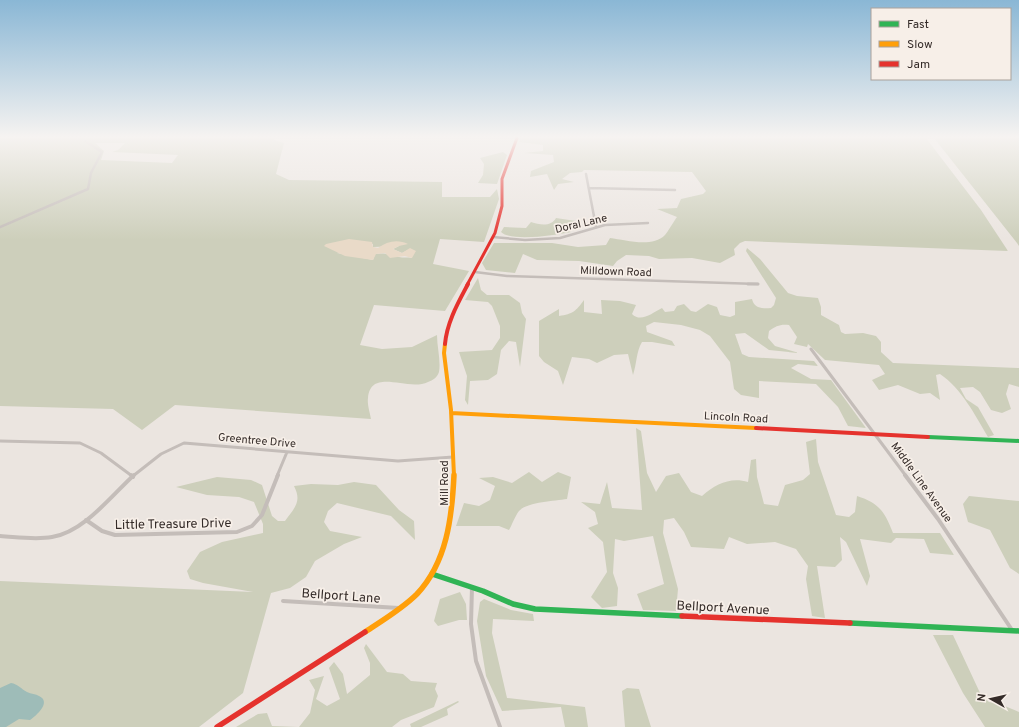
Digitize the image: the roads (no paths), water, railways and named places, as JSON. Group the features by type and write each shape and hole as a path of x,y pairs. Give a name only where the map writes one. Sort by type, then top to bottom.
{"main road":[{"name":"Mill Road","path":"217,727 348,644 399,608 417,594 432,574 448,536 453,514 454,496 454,457 451,413 444,367 445,336 451,316 493,237 502,206 502,179 505,172"},
{"name":"Lincoln Road","path":"451,413 1019,441"},
{"name":"Bellport Avenue","path":"432,574 472,587 513,604 542,610 1019,631"}],"street":[{"path":"0,227 88,189 91,172"},
{"path":"586,174 596,227"},
{"path":"589,188 675,190"},
{"name":"Doral Lane","path":"493,237 525,240 560,238 596,227 616,224 648,223"},
{"name":"Milldown Road","path":"475,272 507,276 758,284"},
{"name":"Middle Line Avenue","path":"811,349 938,519 1012,630"},
{"path":"0,441 80,443 95,448 133,477"},
{"name":"Greentree Drive","path":"0,536 56,537 73,529 86,520 162,452 184,443 398,462 454,457"},
{"name":"Little Treasure Drive","path":"86,520 102,531 115,536 237,532 252,526 262,515 286,452"},
{"path":"472,587 471,624 476,662 500,727"},
{"name":"Bellport Lane","path":"283,601 399,608"}],"water":[{"path":"11,683 18,685 27,692 39,696 44,702 42,709 30,720 19,719 6,727 0,727 0,688"}]}
